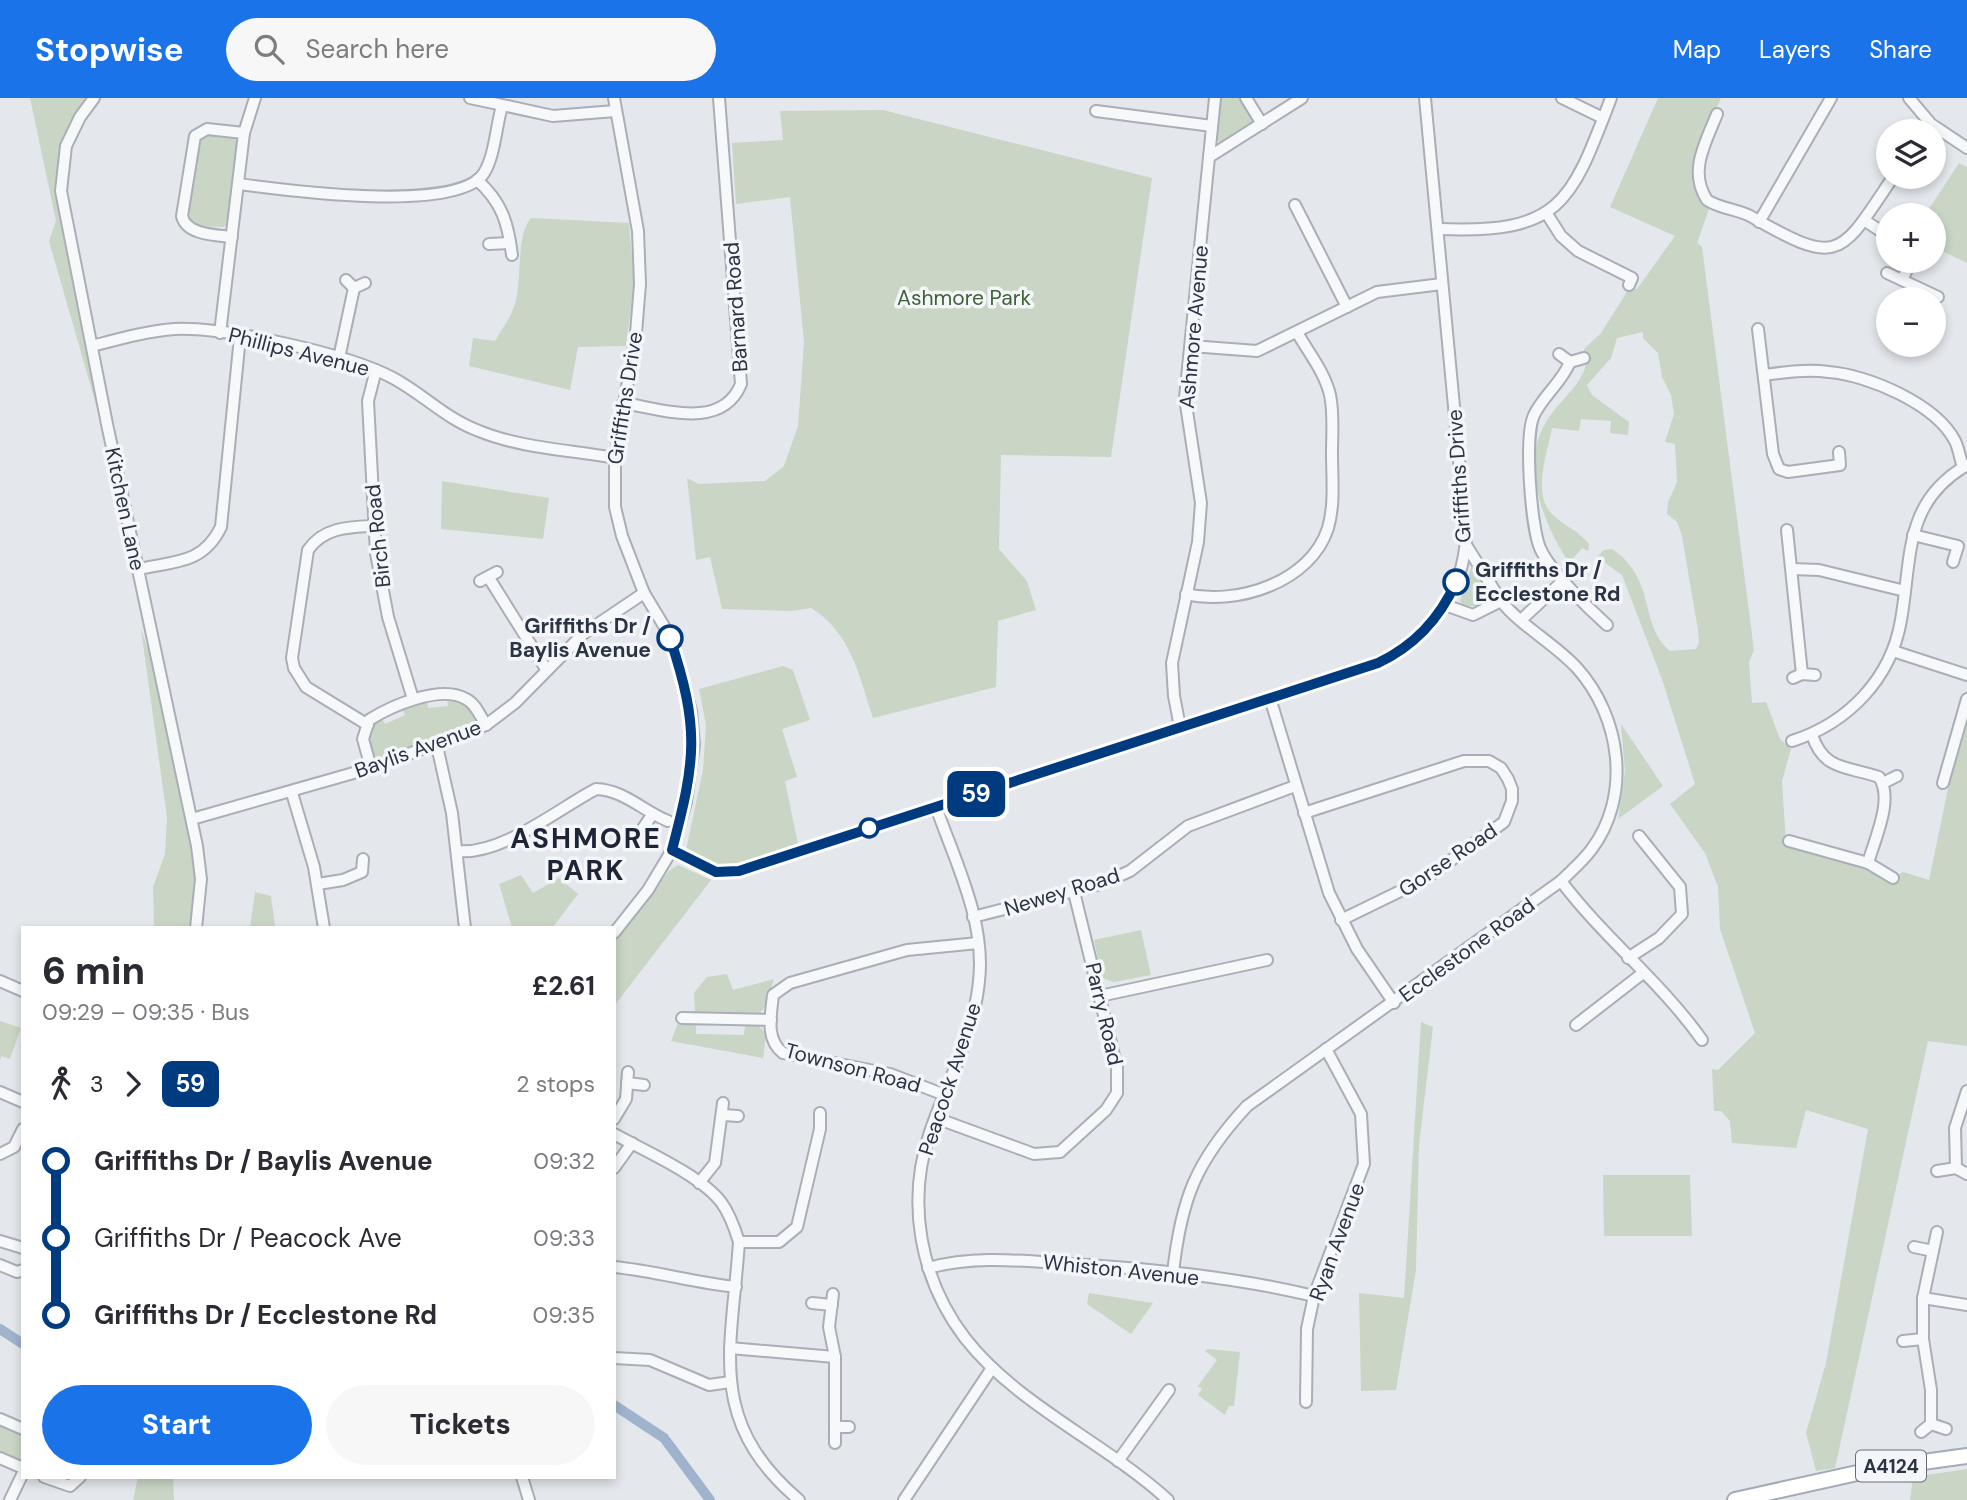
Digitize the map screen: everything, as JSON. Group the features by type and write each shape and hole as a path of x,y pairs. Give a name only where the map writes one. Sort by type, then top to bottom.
{"main road":[{"name":"A4124","path":"1735,1500 1880,1468 1967,1456"}],"street":[{"name":"Kitchen Lane","path":"94,98 66,146 61,191 192,819 201,879 197,926"},
{"path":"220,332 244,133 255,98"},
{"path":"472,98 563,116 615,111"},
{"name":"Griffiths Drive","path":"614,98 634,204 639,262 636,333 615,458 615,507 622,536 644,593 670,636 691,711 694,745 691,779 672,850 648,890 616,930"},
{"name":"Barnard Road","path":"623,402 691,413 713,412 729,405 741,384 719,98"},
{"name":"Ashmore Avenue","path":"1180,727 1174,696 1172,663 1198,542 1201,503 1197,464 1185,411 1215,98"},
{"path":"1246,98 1262,124"},
{"path":"1209,156 1302,98"},
{"name":"Griffiths Drive","path":"672,850 716,872 739,871 1387,659 1419,636 1445,605 1456,582 1466,545 1425,98"},
{"path":"1562,98 1604,118"},
{"path":"1439,229 1500,226 1547,214 1563,200 1575,182 1611,98"},
{"path":"1759,222 1831,98"},
{"path":"1909,98 1923,119"},
{"path":"239,184 351,197 453,192 477,180 488,164 502,106"},
{"path":"1096,111 1212,126"},
{"path":"1717,114 1698,161 1703,195 1712,203 1741,212 1793,240 1818,248 1847,241 1885,189"},
{"path":"232,237 192,230 182,216 195,136 207,130 244,133"},
{"path":"1946,137 1967,148"},
{"path":"477,180 495,198 508,220 512,255"},
{"path":"1295,205 1347,306"},
{"path":"1547,214 1568,243 1632,278 1629,285"},
{"path":"1864,220 1876,228"},
{"path":"489,244 510,243"},
{"path":"1902,280 1905,273"},
{"path":"1887,274 1916,287"},
{"path":"339,358 350,284 365,283"},
{"path":"1191,346 1257,351 1298,334 1347,306 1389,289 1442,284"},
{"name":"Phillips Avenue","path":"92,346 158,331 190,329 220,332 339,358 376,370 449,417 481,433 615,458"},
{"path":"1758,329 1773,454 1779,469 1788,472 1840,465 1839,452"},
{"path":"1186,593 1214,598 1279,582 1301,568 1324,539 1332,506 1331,404 1325,381 1298,334"},
{"path":"139,569 199,555 211,546 221,527 240,337"},
{"path":"1559,354 1570,362"},
{"path":"1584,358 1570,362 1533,416 1529,438 1529,470 1541,551 1580,600 1607,625"},
{"name":"Birch Road","path":"376,370 368,392 374,526 388,617 413,699"},
{"path":"1764,374 1831,372 1878,384 1916,403 1935,419 1954,440 1965,466 1934,492 1913,535 1901,621 1892,650 1858,704 1812,735 1792,741"},
{"path":"368,725 306,687 298,678 292,658 308,550 315,540 339,527 374,526"},
{"path":"1787,530 1786,542 1792,569 1797,676 1815,675"},
{"path":"1913,535 1958,546 1953,562"},
{"name":"Ecclestone Road","path":"1173,1273 1182,1211 1199,1166 1247,1106 1561,881 1591,850 1606,824 1614,796 1617,757 1609,720 1593,688 1565,656 1501,601 1466,545"},
{"path":"1792,569 1819,570 1905,591"},
{"path":"489,577 546,669"},
{"path":"1521,620 1565,579"},
{"name":"Baylis Avenue","path":"192,819 292,793 437,746 486,726 515,703 583,634 644,593"},
{"path":"1445,605 1473,615 1501,601"},
{"path":"1892,650 1967,675"},
{"path":"371,768 363,739 368,725 379,714 413,699 460,696 474,705 486,726"},
{"path":"1270,698 1304,813 1341,920 1394,1003"},
{"path":"1943,782 1967,699"},
{"path":"1812,735 1816,748 1830,764 1879,776 1883,782 1885,802 1868,863"},
{"path":"437,746 457,851 465,926"},
{"name":"Gorse Road","path":"1304,813 1464,761 1489,761 1501,768 1512,789 1509,812 1494,830 1424,879 1341,920"},
{"path":"1883,782 1897,776"},
{"name":"Newey Road","path":"973,917 1074,891 1130,871 1188,826 1296,786"},
{"path":"457,851 484,849 517,834 596,789 622,795 652,815 668,821"},
{"path":"292,793 317,884 324,926"},
{"name":"Peacock Avenue","path":"936,807 973,917 978,943 977,996 926,1145 919,1193 919,1227 928,1268 952,1320 992,1368 1168,1500"},
{"path":"643,828 652,815"},
{"path":"1628,958 1659,938 1682,914 1680,887 1639,836"},
{"path":"1789,841 1868,863 1892,878"},
{"path":"317,884 343,880 362,872 363,859"},
{"path":"1561,881 1591,920 1679,1008 1702,1040"},
{"name":"Parry Road","path":"936,1118 1034,1154 1060,1152 1106,1110 1117,1093 1119,1078 1074,891"},
{"name":"Townson Road","path":"945,1095 890,1074 783,1053 773,1041 773,995 790,983 907,950 978,943"},
{"path":"1100,996 1267,960"},
{"path":"1576,1025 1643,973"},
{"path":"0,981 21,990"},
{"path":"682,1017 771,1020"},
{"name":"Ryan Avenue","path":"1306,1402 1307,1329 1314,1296 1364,1164 1362,1114 1326,1049"},
{"path":"616,1116 626,1099 628,1077 644,1085"},
{"path":"0,1092 21,1101"},
{"path":"1956,1168 1955,1128 1967,1092"},
{"path":"699,1183 715,1163 723,1103"},
{"path":"739,1242 779,1242 797,1227 820,1129 820,1113"},
{"path":"723,1115 738,1116"},
{"path":"820,1129 832,1129"},
{"path":"0,1154 14,1147 21,1133"},
{"path":"616,1135 699,1183 720,1201 739,1242 730,1348 730,1382 743,1430 758,1456 799,1500"},
{"path":"616,1165 632,1143"},
{"path":"1937,1171 1956,1168 1967,1174"},
{"path":"1931,1424 1931,1390 1923,1339 1923,1298 1937,1232"},
{"path":"0,1241 21,1247"},
{"path":"1914,1248 1933,1251"},
{"name":"Whiston Avenue","path":"928,1268 952,1261 985,1258 1173,1273 1314,1296"},
{"path":"0,1265 17,1272 21,1271"},
{"path":"616,1268 736,1287"},
{"path":"1923,1298 1967,1305"},
{"path":"812,1303 832,1300 830,1327 835,1357 835,1443"},
{"path":"1903,1341 1923,1339"},
{"path":"730,1348 835,1357"},
{"path":"616,1358 650,1360 709,1385 730,1382"},
{"path":"904,1500 992,1368"},
{"path":"1118,1461 1169,1390"},
{"path":"0,1419 21,1428"},
{"path":"1931,1424 1946,1429"},
{"path":"1921,1432 1931,1424"},
{"path":"835,1427 849,1427"},
{"path":"0,1458 21,1470"},
{"path":"10,1500 21,1475"},
{"path":"50,1479 70,1486 78,1479"},
{"path":"523,1479 529,1500"}],"green space":[{"path":"30,98 90,98 66,135 55,182 101,422 49,241 56,221"},
{"path":"1220,98 1242,98 1255,121 1224,144 1216,140"},
{"path":"1658,98 1721,98 1698,152 1697,178 1710,206 1697,243 1702,247 1754,650 1749,662 1752,703 1766,702 1780,739 1791,749 1782,781 1786,844 1870,871 1888,882 1903,872 1929,880 1949,784 1967,725 1967,1046 1928,1041 1835,1468 1816,1471 1806,1433 1826,1363 1868,1129 1806,1110 1796,1148 1732,1143 1730,1121 1721,1111 1714,1111 1712,1069 1718,1070 1755,1033 1720,929 1718,887 1705,853 1670,804 1695,784 1663,682 1622,575 1597,557 1604,550 1612,549 1626,561 1642,588 1654,629 1660,641 1670,651 1696,649 1699,643 1698,630 1682,536 1677,522 1667,514 1668,502 1677,482 1675,444 1665,442 1674,414 1671,395 1662,377 1658,353 1643,338 1643,332 1617,338 1611,358 1587,385 1592,395 1629,422 1628,435 1610,433 1611,421 1581,419 1579,431 1552,428 1543,469 1542,491 1552,514 1589,544 1588,551 1582,548 1572,560 1566,558 1550,528 1543,511 1535,475 1538,440 1549,417 1576,385 1584,371 1584,349 1601,333 1630,287 1637,289 1675,236 1610,207"},
{"name":"Ashmore Park","path":"883,110 1152,178 1111,457 1001,455 999,549 1027,581 1036,610 998,621 996,687 873,718 852,656 836,629 825,618 811,608 792,611 722,609 710,557 696,560 687,478 699,484 765,481 784,466 798,426 804,342 790,197 736,204 732,143 783,140 780,111"},
{"path":"207,133 231,135 240,145 230,222 223,227 191,226 186,215 197,138"},
{"path":"1959,163 1967,167 1967,263 1946,253 1946,203 1933,203 1942,189 1946,189 1946,183"},
{"path":"531,218 629,223 634,284 626,346 578,347 570,390 469,366 473,338 495,341 512,311 517,297 523,236"},
{"path":"442,481 549,498 543,539 441,529"},
{"path":"1472,565 1493,595 1484,606 1463,606 1460,601"},
{"path":"141,629 157,676 182,791 197,879 190,926 154,926 153,887 165,854 167,818"},
{"path":"783,666 793,670 810,720 782,729 797,777 785,781 798,844 734,864 717,865 686,850 703,770 706,725 699,689"},
{"path":"447,698 467,705 479,723 379,760 372,753 369,729 381,716 385,724 405,715 401,707 427,701 428,708 448,706"},
{"path":"1621,724 1663,786 1618,819 1625,771"},
{"path":"678,865 711,880 616,1003 616,937 669,871"},
{"path":"521,875 533,893 559,878 578,894 554,926 512,926 499,884"},
{"path":"255,892 271,896 275,926 250,926"},
{"path":"1141,930 1151,975 1114,982 1102,978 1094,940"},
{"path":"727,974 733,990 774,979 765,1007 760,1013 695,1012 694,993 707,977"},
{"path":"0,1021 21,1028 10,1059 1,1056 0,1060"},
{"path":"1421,1022 1433,1027 1419,1145 1416,1270 1396,1390 1361,1391 1359,1293 1404,1298"},
{"path":"678,1023 696,1024 696,1034 744,1035 745,1025 758,1025 766,1034 763,1058 671,1041"},
{"path":"1603,1175 1690,1175 1692,1236 1604,1236"},
{"path":"1089,1293 1153,1303 1131,1334 1087,1304"},
{"path":"1205,1351 1240,1352 1234,1406 1229,1406 1225,1415 1198,1395 1202,1389 1198,1386 1217,1360"},
{"path":"0,1422 21,1432 21,1462 0,1452"},
{"path":"1967,1469 1967,1500 1910,1500 1913,1477"},
{"path":"138,1479 173,1479 174,1500 133,1500"}],"waterway":[{"path":"0,1329 21,1343"},
{"path":"616,1406 664,1438 710,1500"}],"bus line":[{"name":"59","path":"670,638 687,692 694,745 691,779 672,850 699,865 722,873 739,871 1378,663 1419,636 1445,605 1456,582"}],"place":[{"name":"Griffiths Dr / Ecclestone Rd","path":"1456,582"},
{"name":"Griffiths Dr / Baylis Avenue","path":"670,638"}],"district":[{"name":"ASHMORE PARK","path":"586,854"}]}
